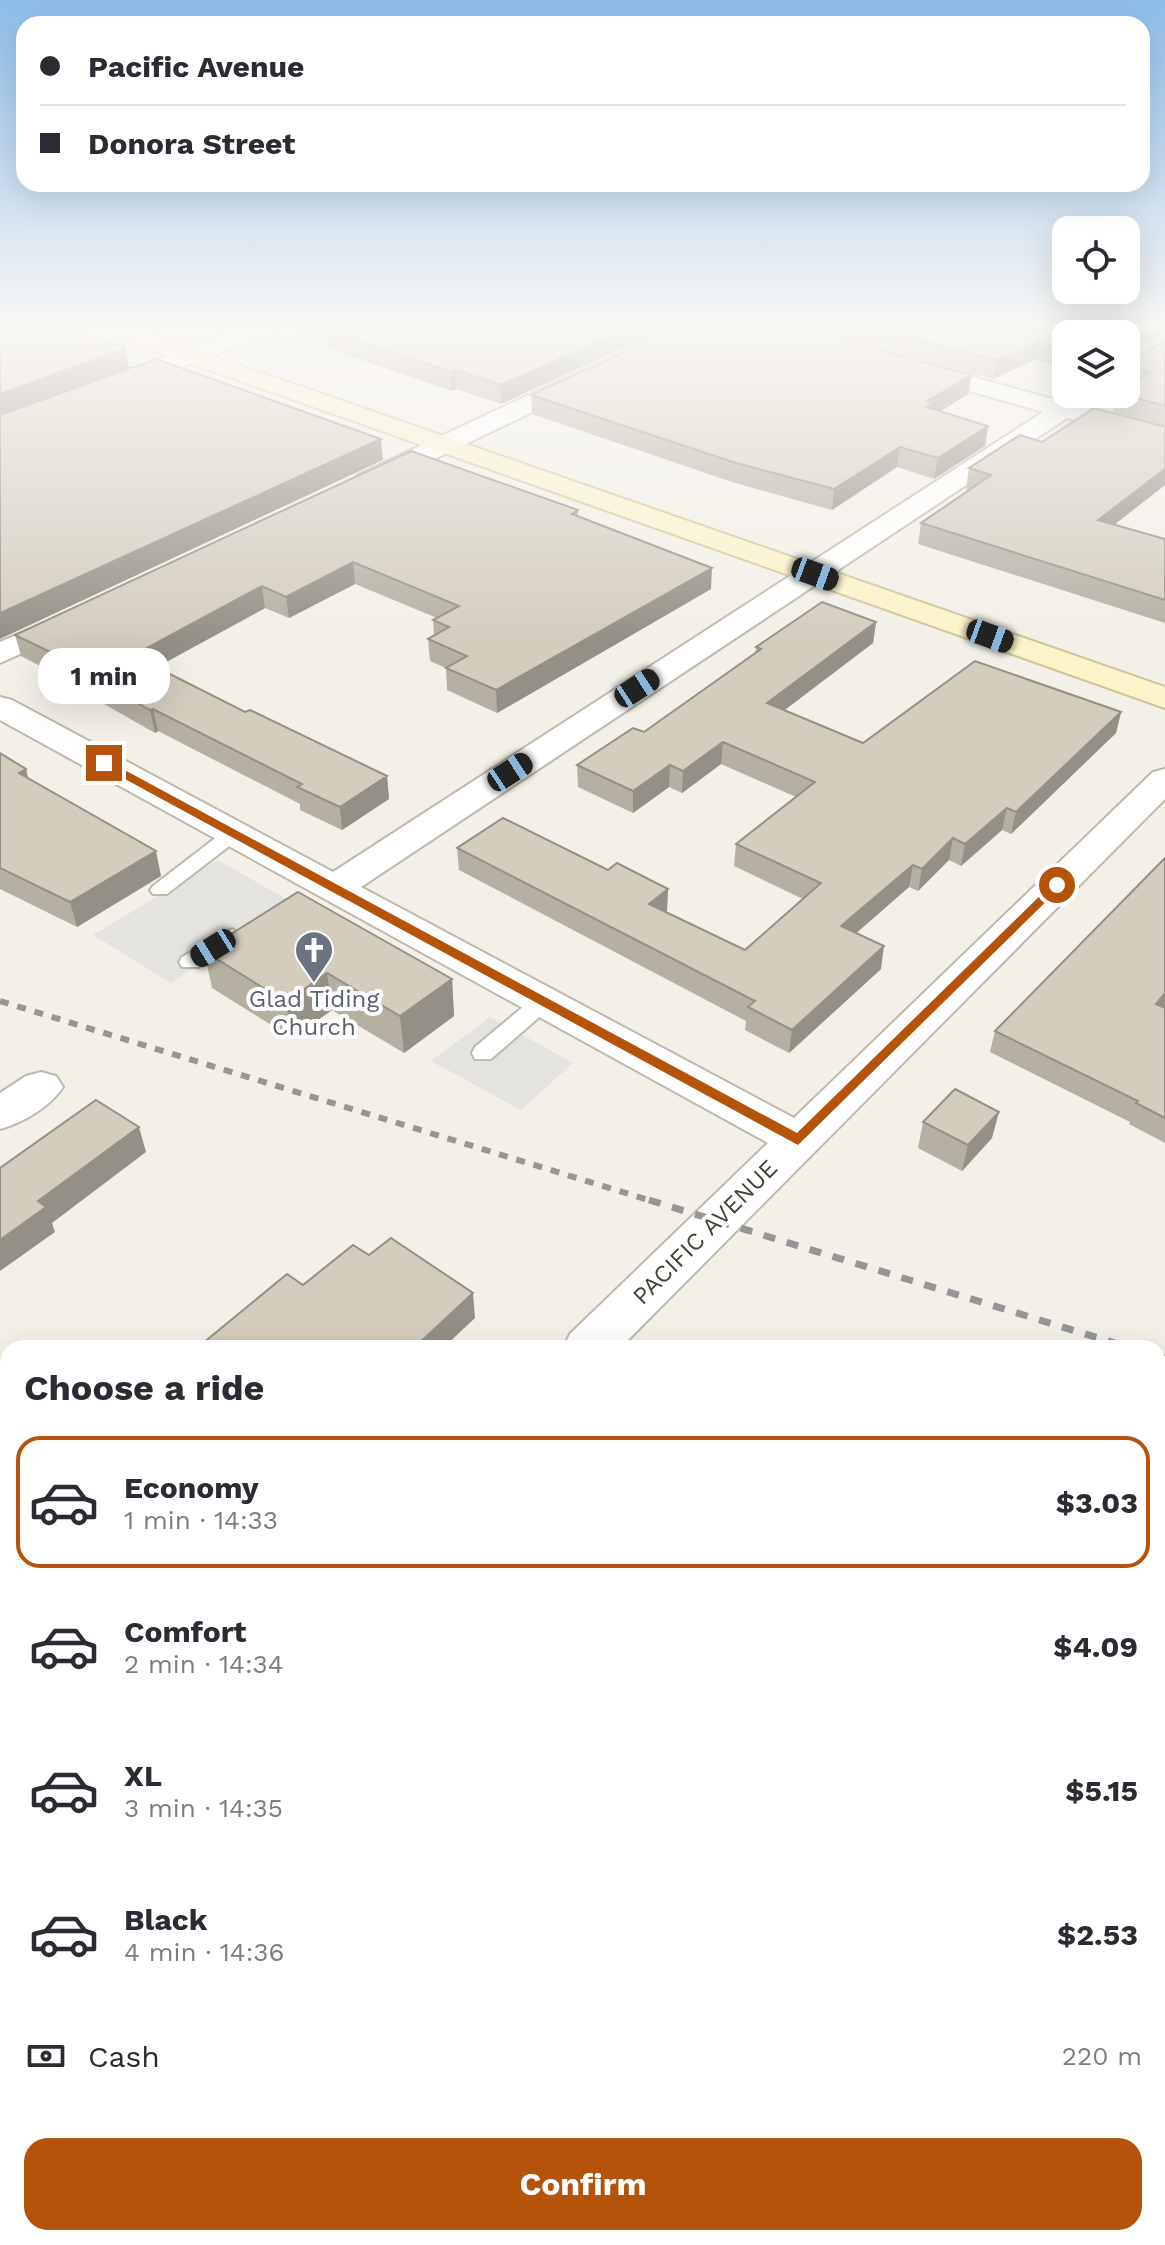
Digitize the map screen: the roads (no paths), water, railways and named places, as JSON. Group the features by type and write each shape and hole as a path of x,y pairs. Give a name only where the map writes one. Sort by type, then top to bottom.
{"main road":[{"path":"442,431 815,574 1165,698"},
{"path":"479,431 944,591"}],"street":[{"path":"338,495 446,432 465,431"},
{"path":"322,892 1031,431"},
{"path":"0,654 99,608"},
{"path":"0,707 234,833 322,892 544,1001 798,1140"},
{"name":"PACIFIC AVENUE","path":"596,1340 1165,779"},
{"path":"0,1114 41,1087"}],"lane":[{"path":"160,890 234,833"},
{"path":"190,962 255,922"},
{"path":"483,1053 544,1001"}],"railway":[{"path":"0,1001 655,1202"},
{"path":"649,1200 1105,1340"}],"place":[{"name":"Glad Tiding Church","path":"314,984"}]}
